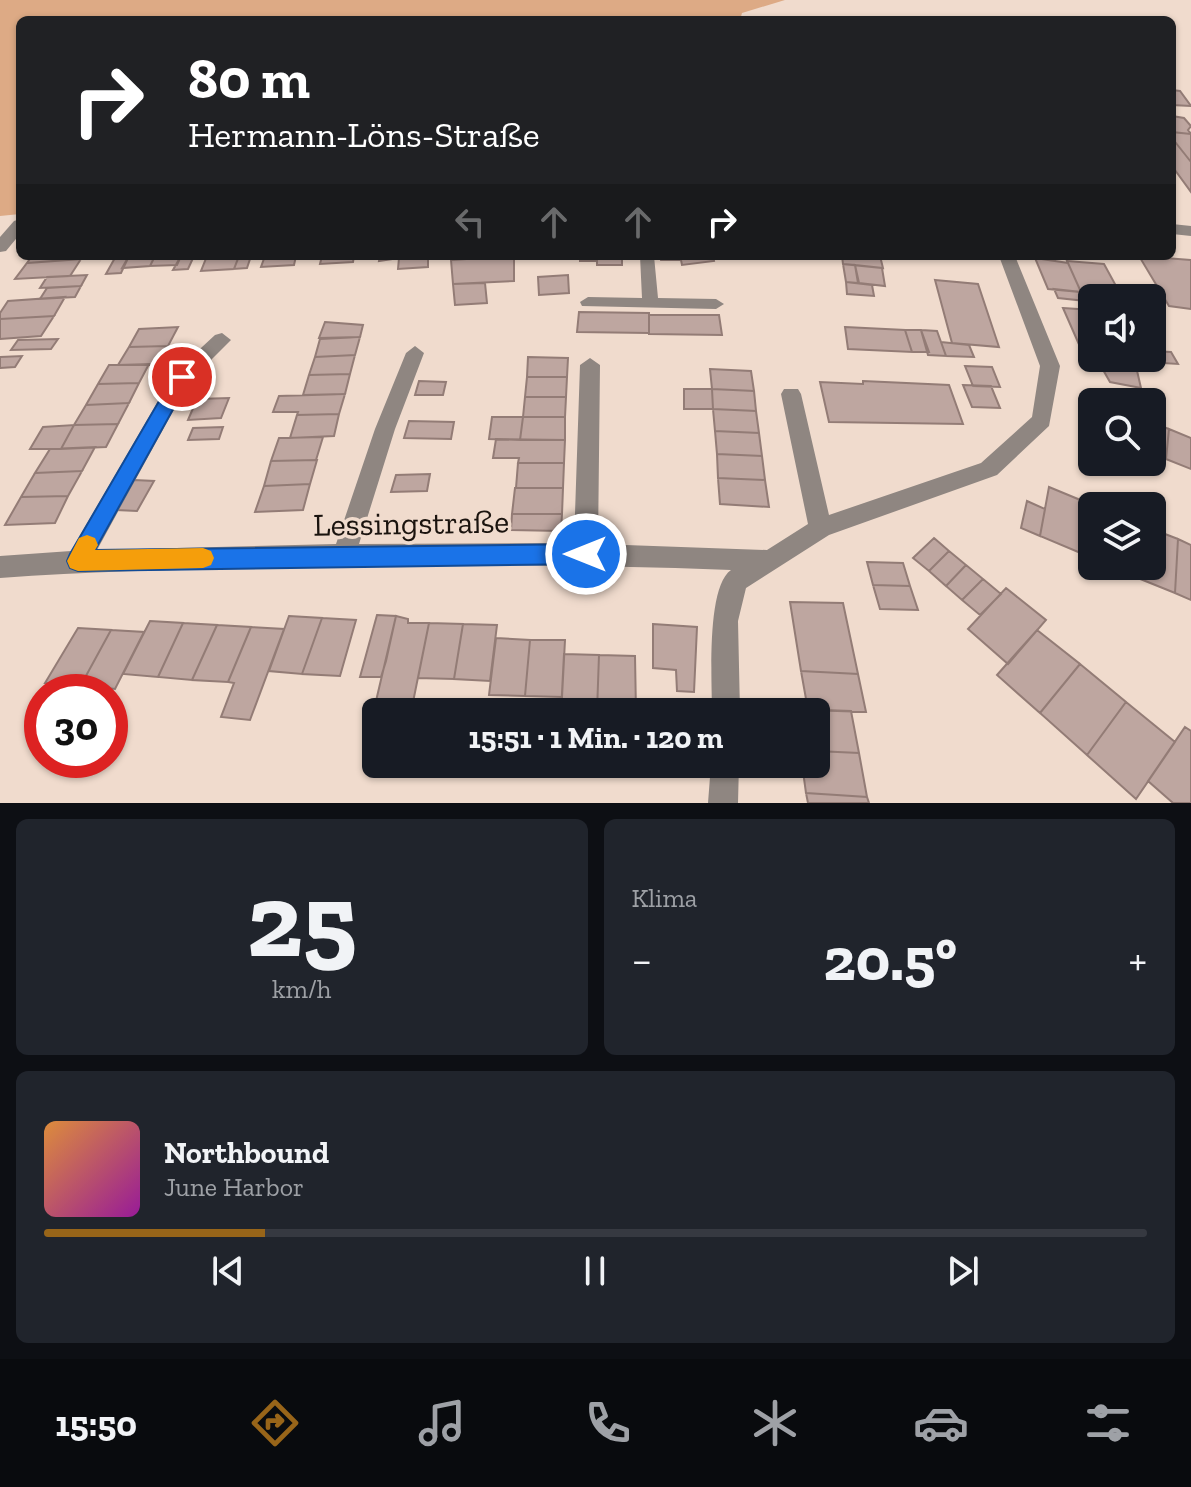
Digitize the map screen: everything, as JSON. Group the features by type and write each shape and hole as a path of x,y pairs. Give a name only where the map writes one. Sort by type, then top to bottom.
{"street":[{"path":"0,247 16,228"},
{"path":"726,698 725,621 735,581 821,528 989,469 1042,420 1050,366 1009,260"},
{"path":"78,561 182,377 222,340"},
{"path":"344,555 385,429 415,353"},
{"path":"586,554 590,365"},
{"path":"791,394 821,528"},
{"name":"Lessingstraße","path":"0,567 78,561 344,555 586,554 770,561"},
{"path":"723,803 724,778"}],"lane":[{"path":"647,260 650,303"},
{"path":"588,302 716,304"}],"shaded area":[{"path":"0,0 785,0 742,13 741,16 16,16 16,214 0,216"}],"building":[{"path":"1176,90 1180,91 1191,106 1176,105"},
{"path":"1176,117 1184,118 1191,126 1188,130 1191,134 1176,132"},
{"path":"1176,132 1191,134 1191,162 1176,143"},
{"path":"1176,143 1191,162 1191,192 1176,171"},
{"path":"29,260 68,260 27,263"},
{"path":"80,260 70,276 15,279 27,263"},
{"path":"114,260 127,260 121,273 106,274"},
{"path":"127,260 153,260 150,266 122,268"},
{"path":"153,260 179,260 177,265 150,266"},
{"path":"179,260 192,260 188,269 173,270"},
{"path":"205,260 237,260 234,269 201,271"},
{"path":"237,260 250,260 247,268 234,269"},
{"path":"264,260 295,260 294,265 261,267"},
{"path":"321,260 353,260 353,262 320,264"},
{"path":"399,260 428,260 428,267 398,269"},
{"path":"451,260 514,260 514,281 453,284"},
{"path":"622,260 622,265 597,265 597,261 580,261"},
{"path":"681,260 714,261 682,265"},
{"path":"842,260 881,260 883,268 843,264"},
{"path":"1036,260 1068,263 1078,292 1048,289"},
{"path":"1141,260 1191,260 1191,309 1169,306 1166,284 1156,284"},
{"path":"1067,261 1104,264 1115,284 1078,284"},
{"path":"843,264 855,265 858,283 846,282"},
{"path":"855,265 882,268 885,286 859,283"},
{"path":"87,275 81,286 40,288 47,277"},
{"path":"568,275 569,293 539,295 538,277"},
{"path":"935,280 978,284 999,347 952,343"},
{"path":"846,282 872,285 874,296 847,294"},
{"path":"485,283 487,303 455,305 453,284"},
{"path":"81,286 75,297 40,299 47,288"},
{"path":"1054,289 1078,292 1078,300 1058,298"},
{"path":"65,297 54,316 0,319 0,313 8,301"},
{"path":"1063,308 1078,309 1078,342"},
{"path":"579,312 649,313 649,333 577,332"},
{"path":"649,315 719,315 722,335 649,334"},
{"path":"54,316 41,336 0,339 0,319"},
{"path":"325,322 363,325 360,337 319,338"},
{"path":"178,327 168,346 129,347 139,329"},
{"path":"845,327 905,330 912,352 848,349"},
{"path":"905,330 921,330 929,352 912,352"},
{"path":"921,330 937,331 946,356 928,355"},
{"path":"360,337 355,355 315,357 320,339"},
{"path":"58,339 51,349 11,350 18,340"},
{"path":"941,342 969,345 974,357 946,356"},
{"path":"168,346 159,365 118,365 129,347"},
{"path":"1166,352 1171,352 1178,364 1166,363"},
{"path":"355,355 350,374 309,375 315,357"},
{"path":"22,356 15,367 0,368 0,357"},
{"path":"528,357 568,358 567,377 527,377"},
{"path":"149,364 139,383 98,384 109,365"},
{"path":"965,366 992,367 1000,387 973,386"},
{"path":"710,369 751,371 754,391 712,389"},
{"path":"1104,372 1137,372 1141,388 1110,382"},
{"path":"350,374 345,394 303,395 309,375"},
{"path":"527,377 567,377 566,397 525,397"},
{"path":"419,381 446,382 443,395 415,395"},
{"path":"863,381 949,385 963,424 829,422 820,382 863,384"},
{"path":"139,383 129,403 86,405 98,384"},
{"path":"963,385 991,386 1000,408 972,407"},
{"path":"684,389 712,389 713,409 684,409"},
{"path":"712,389 754,391 756,411 713,409"},
{"path":"345,394 339,414 273,412 279,396"},
{"path":"525,397 566,397 565,417 523,417"},
{"path":"229,398 221,418 188,420 197,399"},
{"path":"129,403 118,424 74,425 86,405"},
{"path":"713,409 756,411 759,433 715,431"},
{"path":"339,414 334,436 290,438 297,415"},
{"path":"492,417 523,417 520,440 489,439"},
{"path":"523,417 565,417 565,440 520,440"},
{"path":"409,421 454,422 451,439 404,438"},
{"path":"118,424 106,447 61,449 74,425"},
{"path":"74,425 61,449 30,449 43,427"},
{"path":"223,427 219,439 188,440 193,428"},
{"path":"1166,428 1169,429 1166,459"},
{"path":"1169,429 1191,438 1191,469 1166,459"},
{"path":"715,431 759,433 762,456 717,454"},
{"path":"323,437 316,460 271,461 279,438"},
{"path":"496,439 565,440 564,463 518,463 519,458 493,458"},
{"path":"95,447 82,471 35,473 50,449"},
{"path":"717,454 762,456 765,480 718,478"},
{"path":"317,460 310,484 264,486 271,461"},
{"path":"518,463 564,463 563,488 516,488"},
{"path":"82,471 68,496 21,497 35,473"},
{"path":"430,474 427,491 391,492 396,475"},
{"path":"718,478 765,480 769,507 720,504"},
{"path":"134,480 154,481 137,511 117,510"},
{"path":"310,484 303,510 255,512 264,486"},
{"path":"1049,487 1078,499 1078,552 1040,536"},
{"path":"515,488 563,488 562,514 512,514"},
{"path":"68,496 55,523 5,525 21,497"},
{"path":"1027,501 1045,509 1040,536 1021,528"},
{"path":"512,514 562,514 561,531 511,530"},
{"path":"1166,534 1178,539 1175,593 1143,580 1166,580"},
{"path":"934,538 949,551 929,571 913,558"},
{"path":"1178,539 1191,545 1191,600 1175,593"},
{"path":"949,551 966,565 946,586 929,571"},
{"path":"867,562 903,563 910,586 873,585"},
{"path":"966,565 983,579 962,600 946,586"},
{"path":"983,579 1001,594 980,615 962,600"},
{"path":"873,585 910,586 918,610 880,609"},
{"path":"1006,588 1046,620 1008,664 968,629"},
{"path":"790,602 843,603 858,674 801,671"},
{"path":"377,615 396,616 386,661 381,677 360,677"},
{"path":"289,616 322,618 302,674 269,671"},
{"path":"396,616 408,619 408,623 429,623 414,698 377,698"},
{"path":"322,618 356,620 340,676 302,674"},
{"path":"150,621 183,623 158,677 123,674"},
{"path":"183,623 217,625 192,680 158,677"},
{"path":"429,623 463,624 454,679 418,678"},
{"path":"463,624 497,625 490,681 454,679"},
{"path":"653,624 697,627 694,692 677,691 676,670 653,668"},
{"path":"217,625 251,627 228,682 192,680"},
{"path":"251,627 284,629 250,720 221,717 234,683 228,682"},
{"path":"78,628 111,630 87,674 50,674"},
{"path":"111,630 144,632 123,674 87,674"},
{"path":"1037,630 1080,664 1040,713 997,675"},
{"path":"496,638 530,640 525,696 489,695"},
{"path":"530,640 565,640 562,697 525,696"},
{"path":"564,654 599,655 597,698 562,698"},
{"path":"599,655 635,656 636,698 597,698"},
{"path":"1080,664 1126,702 1087,755 1040,713"},
{"path":"801,671 858,674 866,712 830,711 830,698 806,698"},
{"path":"1126,702 1175,742 1136,799 1087,755"},
{"path":"830,710 851,711 859,753 830,752"},
{"path":"1185,727 1191,731 1191,803 1173,803 1148,781"},
{"path":"830,752 859,753 867,797 806,793 804,778 830,778"},
{"path":"806,793 867,797 869,803 808,803"}],"slow traffic":[{"path":"87,545 78,561 203,558"}],"route":[{"path":"182,377 78,561 586,554"}]}
